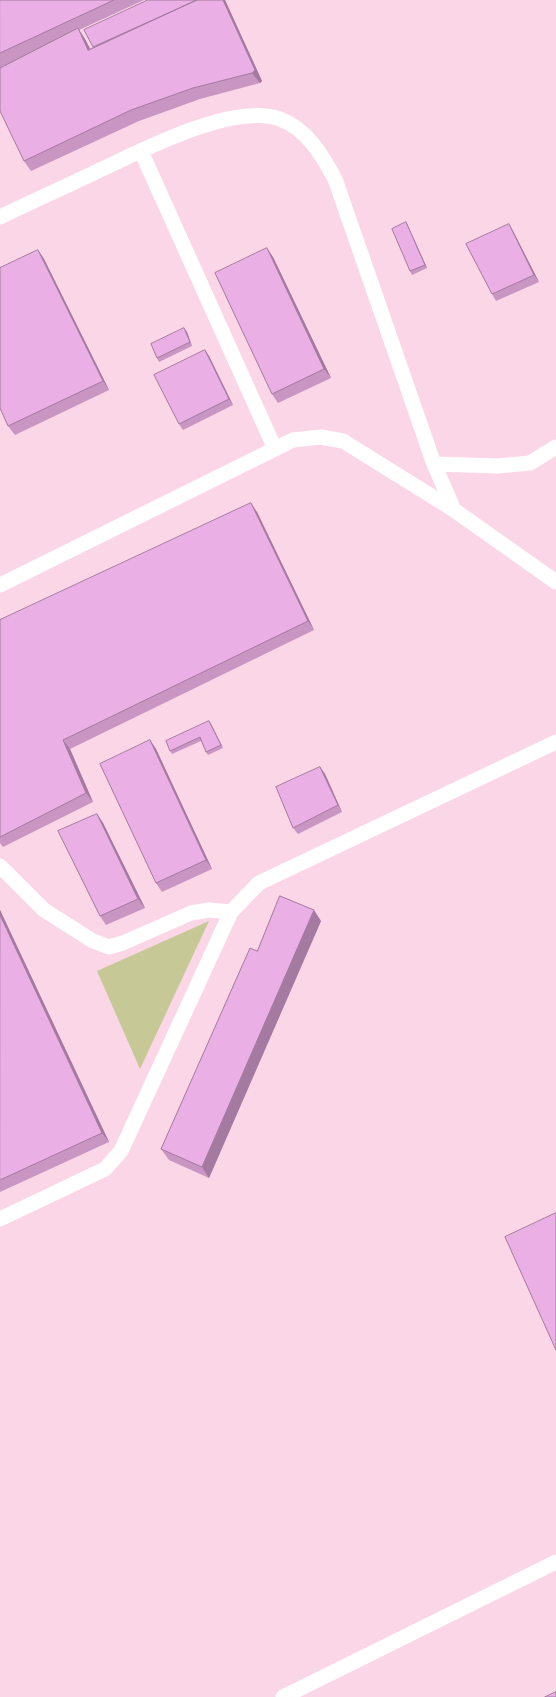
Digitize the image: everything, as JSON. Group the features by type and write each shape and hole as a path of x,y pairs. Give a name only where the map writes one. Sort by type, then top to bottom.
{"lane":[{"path":"0,217 184,132 250,116 279,118 302,131 321,154 335,179 434,464 454,510"},
{"path":"141,151 275,449"},
{"path":"0,585 293,440 321,437 343,442 454,510 556,582"},
{"path":"434,464 498,466 530,463 556,447"},
{"path":"0,1219 105,1169 121,1151 231,912 259,884 556,742"},
{"path":"0,866 44,910 93,941 109,946 123,943 191,913 209,910 231,912"},
{"path":"283,1697 556,1562"}],"shaded area":[{"path":"0,0 556,0 556,1697 0,1697"}],"green space":[{"path":"209,921 140,1069 97,971"}],"building":[{"path":"0,0 114,0 0,53"},
{"path":"148,0 197,0 93,47 84,30"},
{"path":"197,0 223,0 255,70 252,73 193,88 131,110 24,161 0,111 0,68 78,28 88,50"},
{"path":"406,222 425,265 410,271 392,229"},
{"path":"509,224 534,275 492,294 466,244"},
{"path":"267,248 324,369 272,394 215,273"},
{"path":"38,250 103,381 8,426 0,408 0,268"},
{"path":"184,328 190,342 157,358 151,344"},
{"path":"205,350 229,399 179,424 154,375"},
{"path":"251,503 308,621 63,740 86,793 0,837 0,620"},
{"path":"209,721 221,745 206,752 200,737 170,751 166,741"},
{"path":"150,740 206,860 156,883 100,764"},
{"path":"320,767 338,805 293,828 276,787"},
{"path":"97,814 138,899 100,916 58,831"},
{"path":"280,896 314,910 202,1167 161,1149 250,948 257,951"},
{"path":"0,915 102,1133 0,1180"},
{"path":"556,1213 556,1350 505,1237"},
{"path":"556,1692 556,1697 545,1697"}]}
